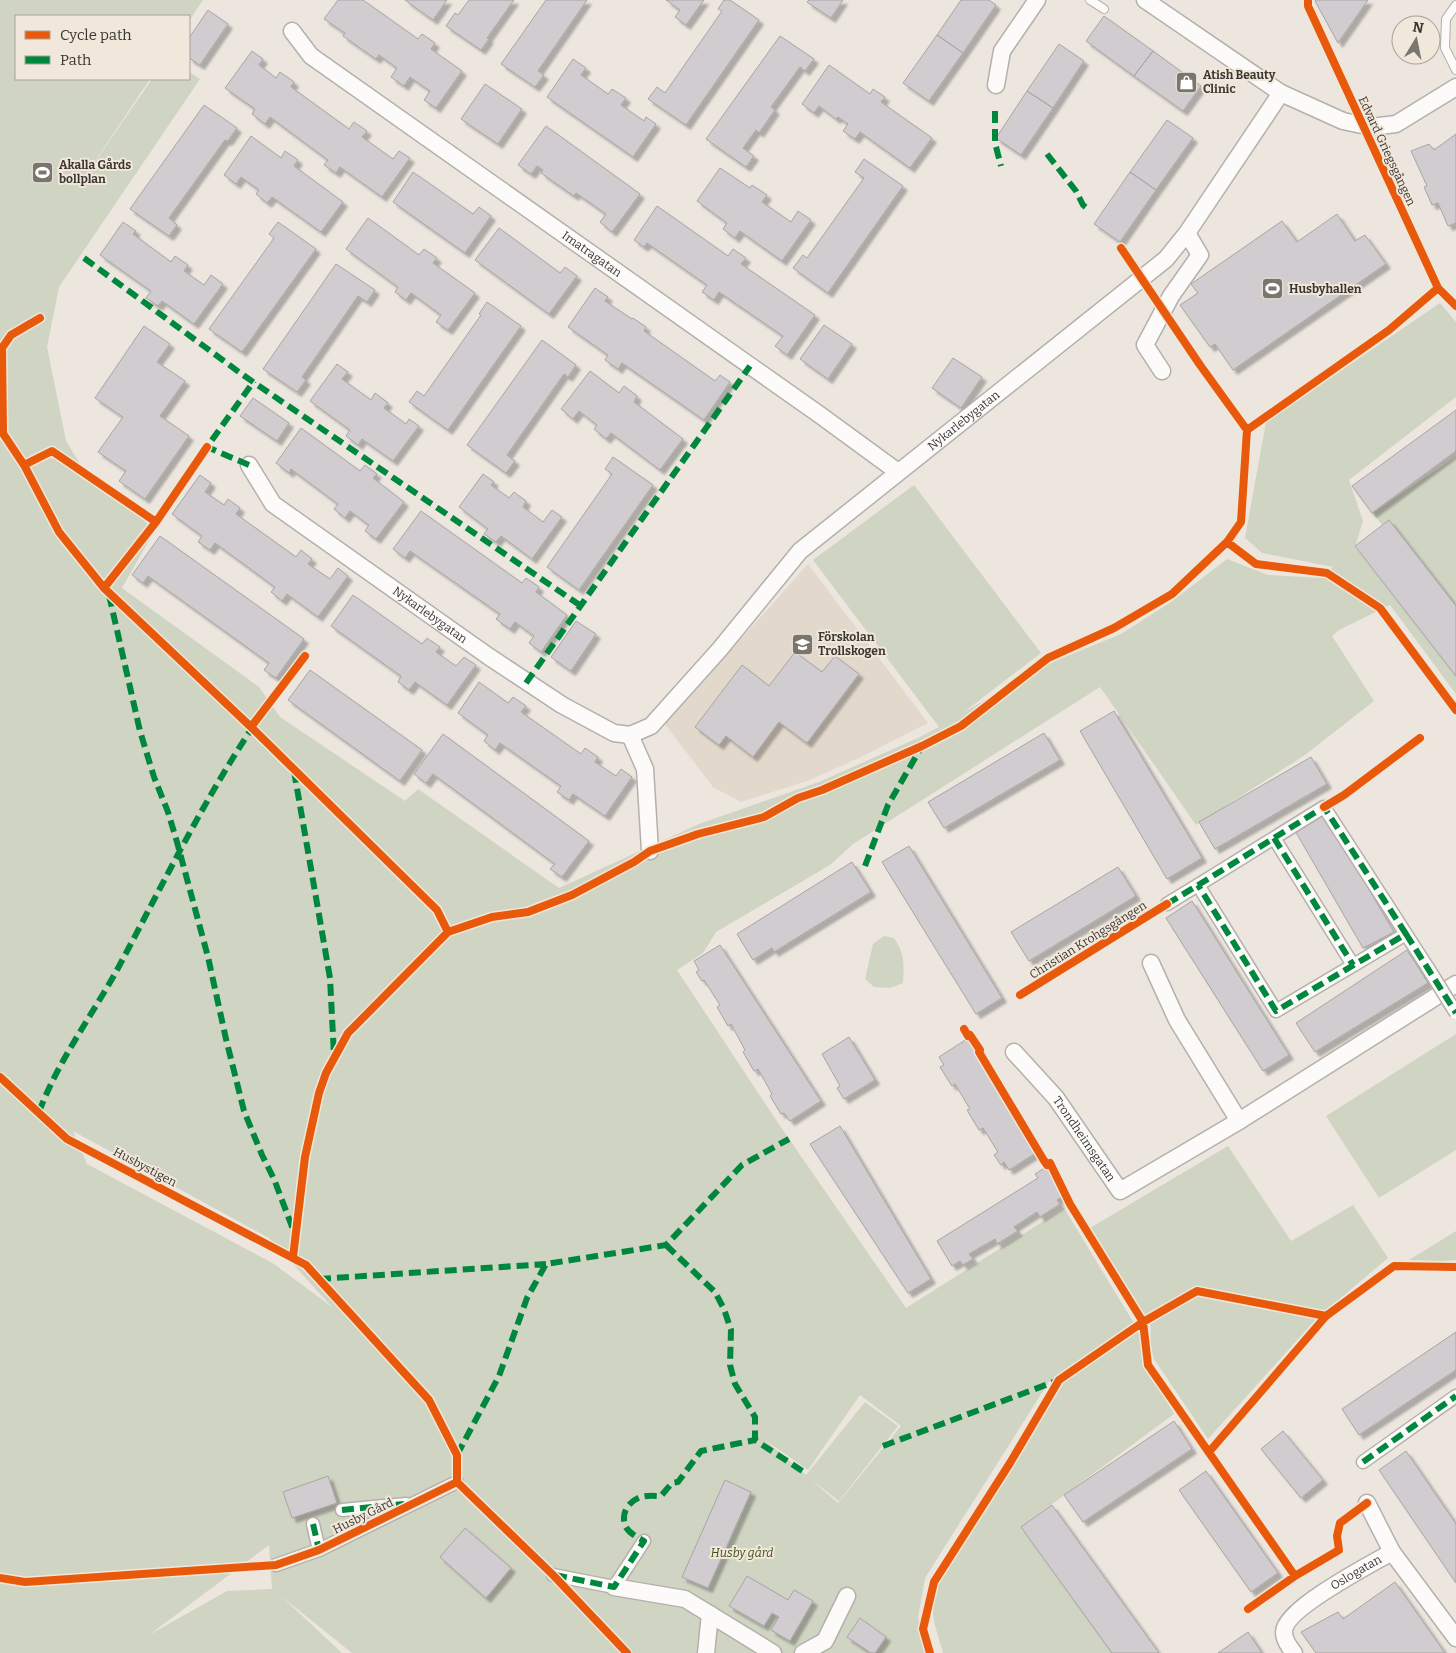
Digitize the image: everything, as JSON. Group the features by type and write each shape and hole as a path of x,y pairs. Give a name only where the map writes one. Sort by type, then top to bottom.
{"street":[{"path":"996,85 1002,52 1037,0"},
{"path":"1145,0 1281,93 1343,121 1371,127 1396,124 1456,87"},
{"name":"Imatragatan","path":"292,31 311,56 898,472"},
{"name":"Nykarlebygatan","path":"249,465 274,504 496,662 570,710 614,733 630,735 651,726 720,650 800,551 1166,259 1187,233 1281,93"},
{"path":"1162,371 1145,345 1171,296 1200,255 1187,233"},
{"path":"630,735 645,769 650,851"},
{"path":"1167,904 1324,807 1456,1013"},
{"path":"1274,838 1353,965"},
{"path":"1198,885 1276,1011 1406,934"},
{"path":"1151,963 1176,1020 1239,1121"},
{"name":"Trondheimsgatan","path":"1014,1052 1056,1098 1120,1191 1239,1121 1456,984"},
{"path":"1363,1462 1456,1396"},
{"name":"Husby Gård","path":"276,1565 319,1550 457,1482"},
{"path":"342,1510 414,1503"},
{"path":"1368,1503 1392,1552"},
{"path":"313,1524 319,1550"},
{"path":"614,1587 644,1541"},
{"name":"Oslogatan","path":"1294,1653 1286,1641 1284,1631 1288,1621 1294,1614 1321,1593 1392,1552 1456,1638"},
{"path":"553,1575 685,1599 710,1614 760,1650"},
{"path":"803,1653 825,1641 847,1596"},
{"path":"706,1653 710,1614"}],"lane":[{"path":"1090,0 1104,9"},
{"path":"1456,4 1446,19 1445,48 1456,70"}],"shaded area":[{"name":"Förskolan Trollskogen","path":"808,564 928,723 859,758 807,781 741,802 713,787 665,724"}],"green space":[{"path":"0,0 203,0 190,20 190,15 15,15 15,80 149,80 77,188 151,80 190,80 190,73 200,79 59,287 47,347 66,441 85,472 155,530 122,588 259,687 280,717 405,801 418,789 559,888 699,824 819,782 939,727 813,560 914,485 1041,653 964,712 1055,661 1121,634 1171,602 1227,559 1268,575 1321,578 1333,567 1262,553 1245,538 1266,422 1440,303 1456,322 1456,397 1349,480 1363,521 1355,547 1456,676 1456,694 1390,605 1339,630 1332,636 1374,701 1305,755 1196,825 1100,687 853,844 830,865 716,932 703,953 677,970 778,1123 906,1308 1064,1208 1138,1330 1144,1362 1174,1414 1021,1527 1112,1653 943,1653 933,1615 934,1599 940,1578 1064,1383 1050,1380 925,1578 918,1618 928,1653 352,1653 281,1596 342,1653 0,1653","holes":["73,1131 269,1238 332,1307 274,1264 87,1164","860,1395 901,1426 838,1503 810,1479 839,1501 898,1426 865,1402 806,1475 764,1439 808,1470","269,1545 272,1589 227,1591 149,1635"]},
{"path":"1456,457 1456,610 1372,513"},
{"path":"884,936 894,938 903,959 903,983 890,988 874,987 865,979 873,944"},
{"path":"1456,1034 1456,1150 1379,1198 1326,1116"},
{"path":"1228,1146 1291,1241 1353,1205 1388,1258 1318,1317 1208,1439 1154,1359 1150,1344 1151,1327 1090,1228"},
{"path":"1456,1231 1456,1260 1409,1260"}],"building":[{"path":"338,0 363,0 418,39 422,34 435,43 431,49 462,71 436,108 424,100 430,91 410,77 404,86 391,77 397,68 379,55 376,59 343,36 345,33 324,19"},
{"path":"405,0 447,0 433,20"},
{"path":"469,0 514,0 487,38 489,39 481,50 446,26 455,13 458,15"},
{"path":"546,0 587,0 538,71 544,75 535,87 501,64"},
{"path":"666,0 704,0 686,25 675,17 680,10"},
{"path":"724,0 730,0 759,20 686,125 648,99 657,87 665,93 722,11 718,9"},
{"path":"809,0 843,0 831,18 807,2"},
{"path":"961,0 989,0 996,5 963,53 937,35"},
{"path":"1316,0 1368,0 1338,43"},
{"path":"208,10 228,24 200,65 190,59 190,37"},
{"path":"1104,16 1153,51 1134,76 1086,41"},
{"path":"937,35 963,53 929,101 903,83"},
{"path":"780,36 814,59 805,71 800,67 771,107 775,110 759,133 756,130 743,148 754,156 746,167 706,139"},
{"path":"1059,44 1084,61 1053,108 1027,91"},
{"path":"252,51 263,59 259,65 276,78 280,72 294,82 291,87 349,129 354,122 367,131 362,137 393,159 399,151 410,158 382,197 340,167 336,173 324,165 328,160 270,117 265,124 252,114 255,109 225,88"},
{"path":"1153,51 1201,86 1183,111 1134,76"},
{"path":"573,59 586,68 581,75 608,94 612,89 626,98 621,105 644,121 646,117 656,124 633,157 547,97"},
{"path":"829,65 870,94 873,89 885,97 881,102 932,138 910,168 860,132 855,139 843,131 848,124 838,117 836,119 819,106 814,113 802,104"},
{"path":"485,84 522,109 498,144 461,119"},
{"path":"1027,91 1053,108 1021,155 996,138"},
{"path":"204,105 237,128 228,141 225,140 169,218 177,225 169,236 130,209"},
{"path":"1167,120 1193,138 1156,190 1130,172"},
{"path":"546,126 640,194 612,232 600,222 606,214 576,193 574,196 541,173 543,170 537,166 531,174 518,165"},
{"path":"1456,134 1456,223 1448,226 1438,203 1432,205 1424,187 1427,186 1411,151 1429,144 1434,150"},
{"path":"251,136 281,158 285,151 298,160 294,166 343,202 321,232 272,197 267,203 256,194 259,190 241,177 236,184 224,175"},
{"path":"864,159 903,186 828,293 793,268 803,255 807,258 864,178 855,172"},
{"path":"720,168 750,188 752,185 767,195 762,202 791,222 798,211 811,220 782,261 740,231 735,238 723,229 727,223 697,201"},
{"path":"413,172 473,214 479,207 491,216 465,253 393,202"},
{"path":"1130,172 1156,190 1120,242 1094,224"},
{"path":"657,206 728,256 733,249 746,258 741,264 815,315 787,355 775,346 783,336 719,292 714,300 702,292 707,285 647,243 644,247 634,240"},
{"name":"Husbyhallen","path":"1337,214 1355,241 1365,235 1386,264 1233,370 1215,344 1210,347 1180,305 1198,293 1191,284 1282,221 1297,242"},
{"path":"368,218 419,255 424,249 437,258 433,263 475,293 448,330 436,322 441,315 411,293 406,300 395,292 398,287 346,249"},
{"path":"123,222 136,231 133,234 171,262 175,256 188,265 184,271 204,285 211,275 223,284 194,324 162,301 158,306 146,298 151,291 100,255"},
{"path":"278,222 316,249 242,352 209,329 274,238 269,234"},
{"path":"499,228 560,273 565,267 577,276 549,314 475,260"},
{"path":"336,264 375,290 367,302 358,296 302,377 306,380 297,392 263,369"},
{"path":"595,288 608,297 605,301 646,327 644,331 715,381 720,375 730,382 704,420 622,363 618,369 605,360 608,355 568,327"},
{"path":"487,302 521,326 448,430 409,402 417,391 424,396 481,315 479,314"},
{"path":"824,325 852,344 828,379 800,359"},
{"path":"144,326 170,344 157,362 185,381 160,416 189,436 145,499 119,481 126,471 98,452 123,417 95,398"},
{"path":"542,340 576,365 568,377 564,374 507,455 515,461 506,473 467,445"},
{"path":"953,358 982,377 961,408 932,388"},
{"path":"337,364 348,372 342,379 371,400 375,393 388,403 384,408 406,424 409,419 419,426 393,461 362,439 358,445 346,436 350,430 310,401"},
{"path":"590,371 619,393 624,386 637,396 634,402 683,439 660,470 611,433 606,439 594,429 597,425 579,411 573,419 561,409"},
{"path":"253,398 289,423 277,441 240,416"},
{"path":"1456,410 1456,451 1372,513 1352,486"},
{"path":"301,428 360,471 365,465 377,474 373,478 404,502 376,539 365,531 369,525 350,511 345,518 334,509 338,504 291,469 289,473 276,463"},
{"path":"613,457 653,485 579,590 547,567 612,474 605,469"},
{"path":"483,474 494,482 491,485 509,498 514,492 526,501 523,507 543,522 552,510 562,517 532,559 501,536 496,542 484,534 488,529 459,507"},
{"path":"200,475 211,483 205,492 224,505 228,499 240,508 236,514 296,557 301,550 312,559 308,564 330,579 338,568 348,576 318,617 287,594 282,601 271,592 275,587 215,543 210,550 198,542 202,536 172,514"},
{"path":"421,511 522,583 526,578 539,587 536,592 567,615 541,652 529,643 534,636 515,622 510,629 496,619 500,614 410,551 405,558 393,549"},
{"path":"1389,520 1456,606 1456,676 1355,546"},
{"path":"160,536 304,639 276,678 264,670 269,663 148,576 143,583 132,575"},
{"path":"353,595 422,644 427,638 440,647 436,652 456,666 464,657 476,665 447,705 415,682 409,690 398,682 401,676 331,626"},
{"path":"576,621 596,634 571,671 551,657"},
{"name":"Förskolan Trollskogen","path":"795,652 822,672 835,656 859,674 807,743 779,722 753,757 726,736 719,745 695,727 742,665 769,686"},
{"path":"310,670 422,750 400,781 288,700"},
{"path":"479,682 508,703 513,697 526,706 521,712 581,754 585,748 598,757 595,762 616,776 621,769 632,777 605,816 573,794 569,800 557,792 561,786 500,743 495,750 484,741 488,735 458,713"},
{"path":"1114,711 1202,858 1167,879 1080,731"},
{"path":"1044,733 1060,760 944,828 928,802"},
{"path":"443,734 589,841 562,877 550,869 555,864 433,774 426,783 414,774"},
{"path":"1311,757 1327,784 1215,849 1199,822"},
{"path":"1323,811 1394,932 1363,948 1294,829"},
{"path":"909,846 1002,998 976,1014 882,862"},
{"path":"852,862 871,892 774,952 772,948 753,960 737,934"},
{"path":"1118,867 1136,896 1029,961 1011,932"},
{"path":"1192,901 1289,1055 1263,1071 1166,918"},
{"path":"720,945 821,1101 790,1121 784,1113 781,1114 770,1096 772,1094 758,1069 754,1071 743,1052 745,1050 731,1024 728,1026 717,1007 720,1005 704,980 702,981 696,972 699,970 694,961"},
{"path":"1407,950 1428,983 1315,1052 1296,1023"},
{"path":"849,1037 875,1080 844,1099 837,1088 840,1086 822,1054"},
{"path":"970,1037 979,1051 976,1052 1036,1153 1009,1170 1004,1162 1001,1165 994,1155 998,1152 983,1128 979,1130 967,1110 970,1109 955,1084 952,1086 940,1067 944,1065 939,1057"},
{"path":"840,1126 931,1279 908,1293 810,1144"},
{"path":"1049,1165 1065,1195 1057,1200 1060,1204 1040,1217 1037,1212 1014,1227 1018,1231 997,1244 995,1239 969,1254 973,1259 963,1265 960,1261 952,1266 937,1241 1038,1178 1035,1174"},
{"path":"1456,1332 1456,1370 1359,1435 1342,1409"},
{"path":"1174,1421 1192,1449 1083,1522 1064,1495"},
{"path":"1283,1431 1323,1480 1301,1498 1261,1449"},
{"path":"1406,1451 1456,1524 1456,1583 1379,1470"},
{"path":"1206,1471 1278,1573 1251,1592 1179,1490"},
{"path":"328,1476 337,1503 292,1518 283,1492"},
{"path":"725,1480 751,1492 708,1588 682,1577"},
{"path":"1052,1505 1159,1653 1112,1653 1021,1527"},
{"path":"465,1528 511,1568 486,1598 440,1557"},
{"name":"Husby gård","path":"747,1576 788,1600 794,1590 813,1601 790,1641 771,1630 779,1617 772,1613 764,1626 729,1606"},
{"path":"1395,1582 1445,1653 1316,1653 1301,1632 1338,1612 1343,1619"},
{"path":"860,1618 886,1637 875,1653 871,1653 847,1637"},
{"path":"1248,1632 1262,1653 1218,1653"}],"marked path":[{"path":"995,111 995,143 1001,166"},
{"path":"1047,154 1076,191 1083,205 1088,209"},
{"path":"84,258 243,375 581,606"},
{"path":"526,683 750,366"},
{"path":"249,465 207,447 254,381"},
{"path":"109,595 140,731 177,842 208,957 244,1111 274,1179 294,1232"},
{"path":"39,1112 65,1057 117,970 198,817 252,728"},
{"path":"865,866 888,805 922,746"},
{"path":"294,771 330,978 334,1055"},
{"path":"1167,904 1324,807 1406,934 1276,1011 1198,885"},
{"path":"1274,838 1353,965"},
{"path":"1406,934 1456,1013"},
{"path":"457,1455 499,1376 527,1298 546,1264 666,1245 742,1165 789,1139"},
{"path":"666,1245 715,1292 724,1309 731,1330 730,1365 735,1384 755,1417 755,1440 807,1474"},
{"path":"319,1279 546,1264"},
{"path":"883,1446 1059,1380"},
{"path":"1363,1462 1456,1396"},
{"path":"555,1575 614,1587 644,1541 630,1533 626,1528 624,1516 630,1504 643,1496 661,1496 672,1483 678,1482 701,1451 755,1440"},
{"path":"342,1510 404,1504"},
{"path":"313,1524 319,1550"}],"cycle path":[{"name":"Edvard Griegsgången","path":"1308,0 1308,6 1438,288 1456,306"},
{"path":"293,1257 305,1157 319,1093 326,1073 348,1033 448,932 492,917 528,912 572,895 634,862 650,851 698,834 764,817 798,798 822,790 922,746 961,726 1048,658 1114,628 1172,594 1227,542 1241,522 1247,430 1200,365 1121,248"},
{"path":"1247,430 1389,330 1438,288"},
{"path":"3,431 2,348 11,335 40,318"},
{"path":"0,429 24,465 59,532 104,588 251,727 437,910 448,932"},
{"path":"104,588 156,522 207,447"},
{"path":"24,465 52,451 156,522"},
{"path":"1227,542 1256,564 1327,573 1380,608 1456,710"},
{"path":"251,727 305,656"},
{"path":"1324,807 1344,795 1420,738"},
{"name":"Christian Krohgsgången","path":"1020,995 1167,904"},
{"path":"964,1029 980,1050 979,1052 1043,1159 1047,1165 1050,1163 1070,1204 1143,1322 1148,1365 1295,1576"},
{"name":"Husbystigen","path":"0,1077 67,1139 306,1265 429,1400 457,1455 457,1482 553,1575 627,1653"},
{"path":"1209,1452 1326,1316 1394,1266 1456,1267"},
{"path":"930,1653 923,1629 934,1582 1010,1463 1059,1380 1143,1322 1197,1291 1326,1316"},
{"path":"0,1578 25,1582 276,1565 319,1550 457,1482"},
{"path":"1248,1609 1295,1576 1339,1550 1337,1536 1340,1523 1367,1503"}],"place":[{"name":"Atish Beauty Clinic","path":"1187,82"},
{"name":"Akalla Gårds bollplan","path":"43,172"},
{"name":"Husbyhallen","path":"1273,289"},
{"name":"Förskolan Trollskogen","path":"802,644"}]}
